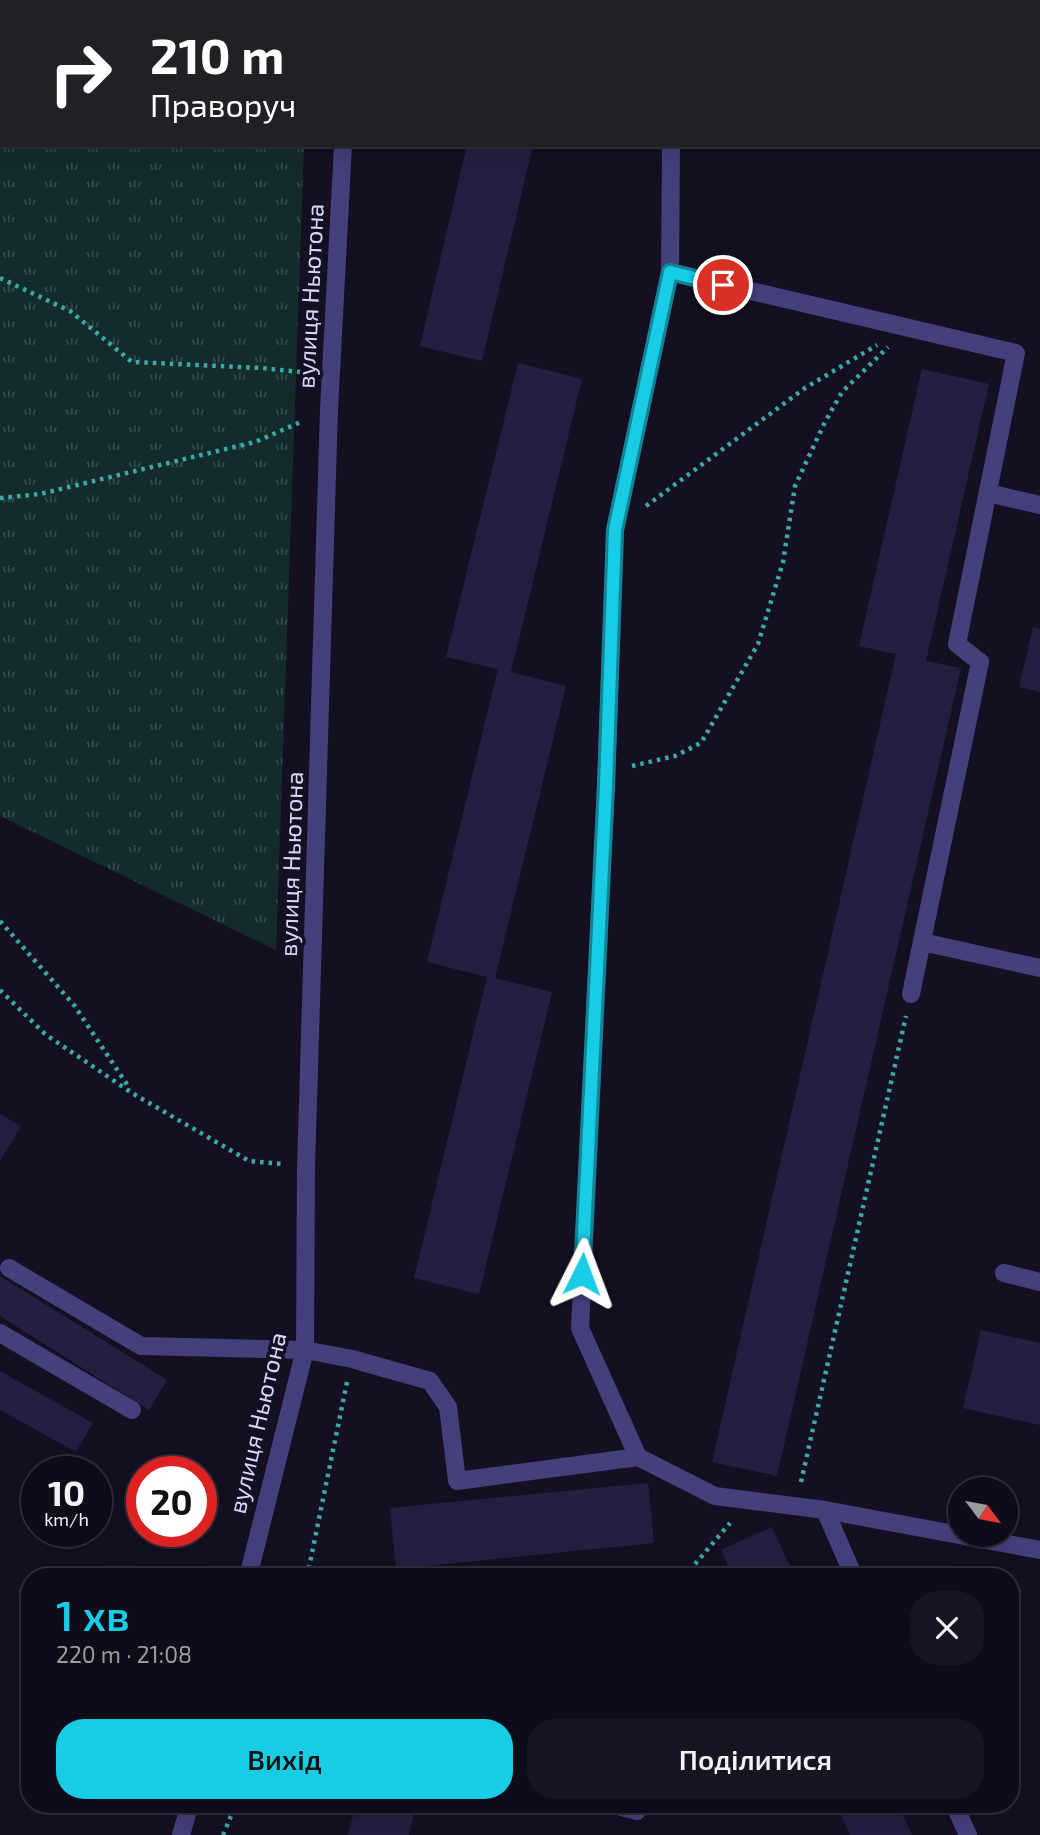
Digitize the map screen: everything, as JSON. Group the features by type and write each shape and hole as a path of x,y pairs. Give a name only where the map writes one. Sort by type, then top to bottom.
{"street":[{"name":"вулиця Ньютона","path":"250,1568 305,1350 306,1167 329,410 343,147"},
{"path":"638,1457 580,1328 606,785 615,530 670,272 671,147"},
{"path":"670,272 1016,353 957,644 980,662 911,994"},
{"path":"988,493 1040,505"},
{"path":"922,942 1040,968"},
{"path":"9,1268 141,1346 305,1350 352,1359 430,1381 448,1407 457,1481 638,1457 715,1496 825,1510 1040,1550"},
{"path":"1004,1273 1040,1282"},
{"path":"0,1333 132,1410"},
{"path":"825,1510 850,1568"},
{"path":"181,1835 187,1813"},
{"path":"958,1813 968,1835"}],"path":[{"path":"0,278 70,311 132,362 262,368 331,376"},
{"path":"615,530 805,388 908,327"},
{"path":"606,785 625,768 675,756 701,743 758,644 783,562 795,486 825,422 842,392 908,327"},
{"path":"0,498 40,494 255,442 329,410"},
{"path":"0,921 74,1005 132,1093"},
{"path":"0,990 45,1034 132,1093 249,1161 306,1167"},
{"path":"795,1506 911,994"},
{"path":"309,1568 352,1359"},
{"path":"692,1568 749,1501"},
{"path":"223,1835 232,1813"}],"green space":[{"path":"0,147 304,147 276,950 0,816"}],"building":[{"path":"467,147 533,147 482,361 420,346"},
{"path":"518,363 582,379 511,672 566,686 495,978 552,992 479,1294 414,1278 487,977 427,962 498,669 446,657"},
{"path":"922,369 989,384 926,661 961,668 777,1476 712,1462 896,654 859,646"},
{"path":"1033,627 1040,629 1040,692 1019,687"},
{"path":"0,1114 21,1126 0,1161"},
{"path":"0,1276 167,1380 149,1410 0,1316"},
{"path":"981,1330 1040,1343 1040,1425 963,1408"},
{"path":"0,1371 93,1423 76,1452 0,1410"},
{"path":"648,1483 654,1543 396,1568 390,1508"},
{"path":"772,1527 791,1568 729,1568 721,1550"},
{"path":"354,1813 414,1813 409,1835 348,1835"},
{"path":"840,1813 902,1813 912,1835 850,1835"}],"route":[{"path":"582,1274 606,785 615,530 670,272 723,285"}]}
